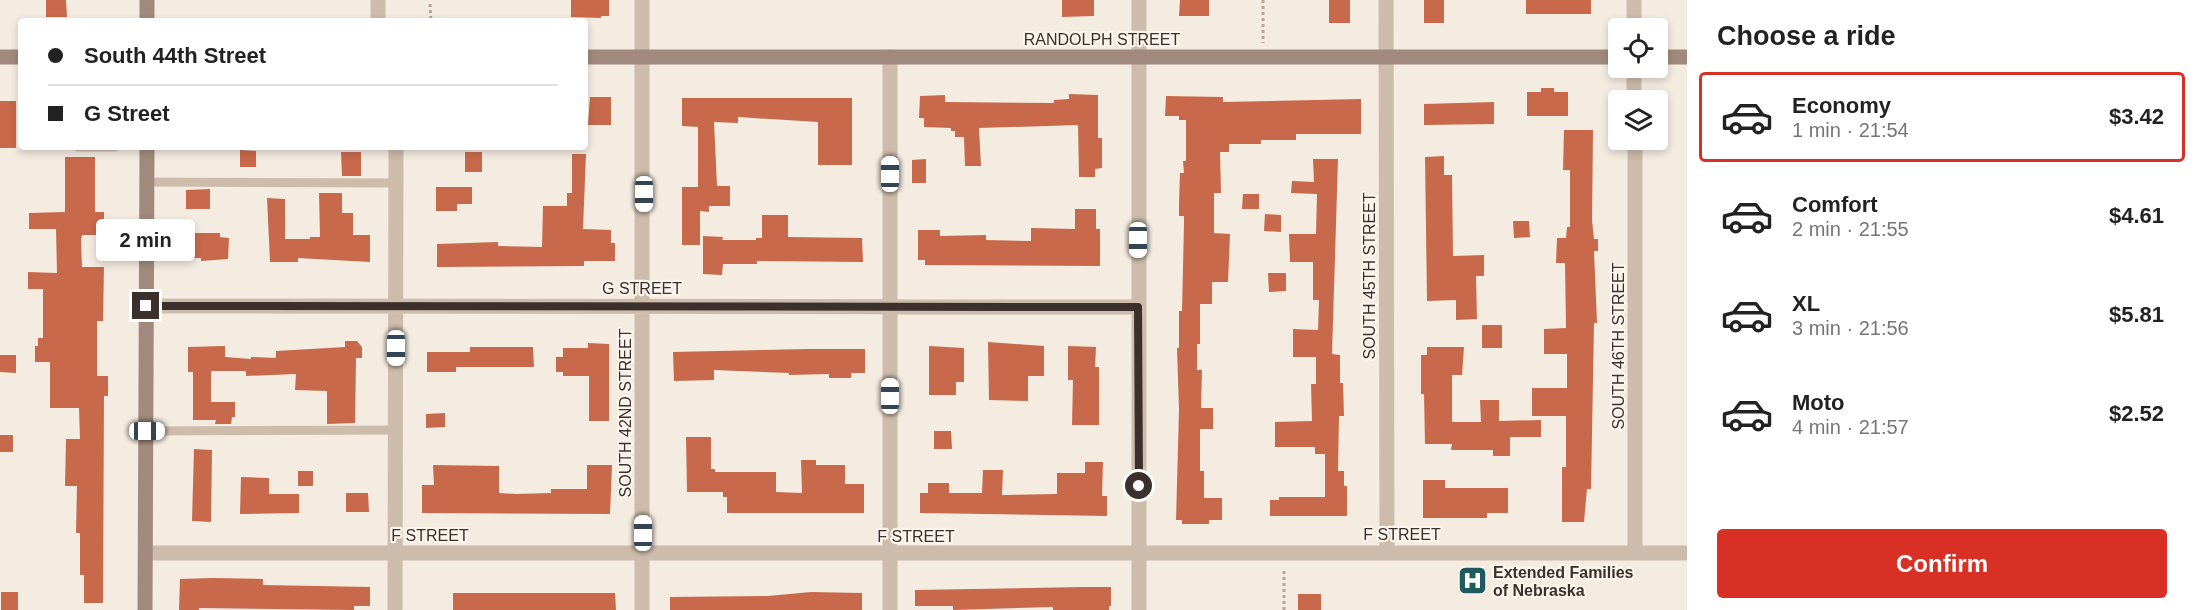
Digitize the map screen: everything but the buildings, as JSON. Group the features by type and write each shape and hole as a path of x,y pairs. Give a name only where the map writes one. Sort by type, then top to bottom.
{"main road":[{"path":"147,0 147,18"},
{"path":"0,57 18,57"},
{"name":"RANDOLPH STREET","path":"588,57 1608,57"},
{"path":"1668,57 1687,57"},
{"path":"145,610 147,150"}],"street":[{"path":"378,0 378,18"},
{"name":"SOUTH 42ND STREET","path":"642,0 642,610"},
{"path":"1138,0 1139,610"},
{"name":"SOUTH 45TH STREET","path":"1386,0 1387,552"},
{"path":"1634,0 1634,18"},
{"path":"890,57 890,610"},
{"path":"395,610 396,150"},
{"name":"SOUTH 46TH STREET","path":"1635,150 1635,553"},
{"name":"G STREET","path":"146,306 1138,307"},
{"name":"F STREET","path":"146,553 1687,553"}],"lane":[{"path":"147,182 396,183"},
{"path":"147,431 395,430"}],"path":[{"path":"1263,0 1263,43"},
{"path":"430,4 430,18"},
{"path":"1284,570 1284,610"}],"place":[{"name":"Extended Families of Nebraska","path":"1472,581"}],"route":[{"path":"146,306 1138,307 1139,486"}]}
